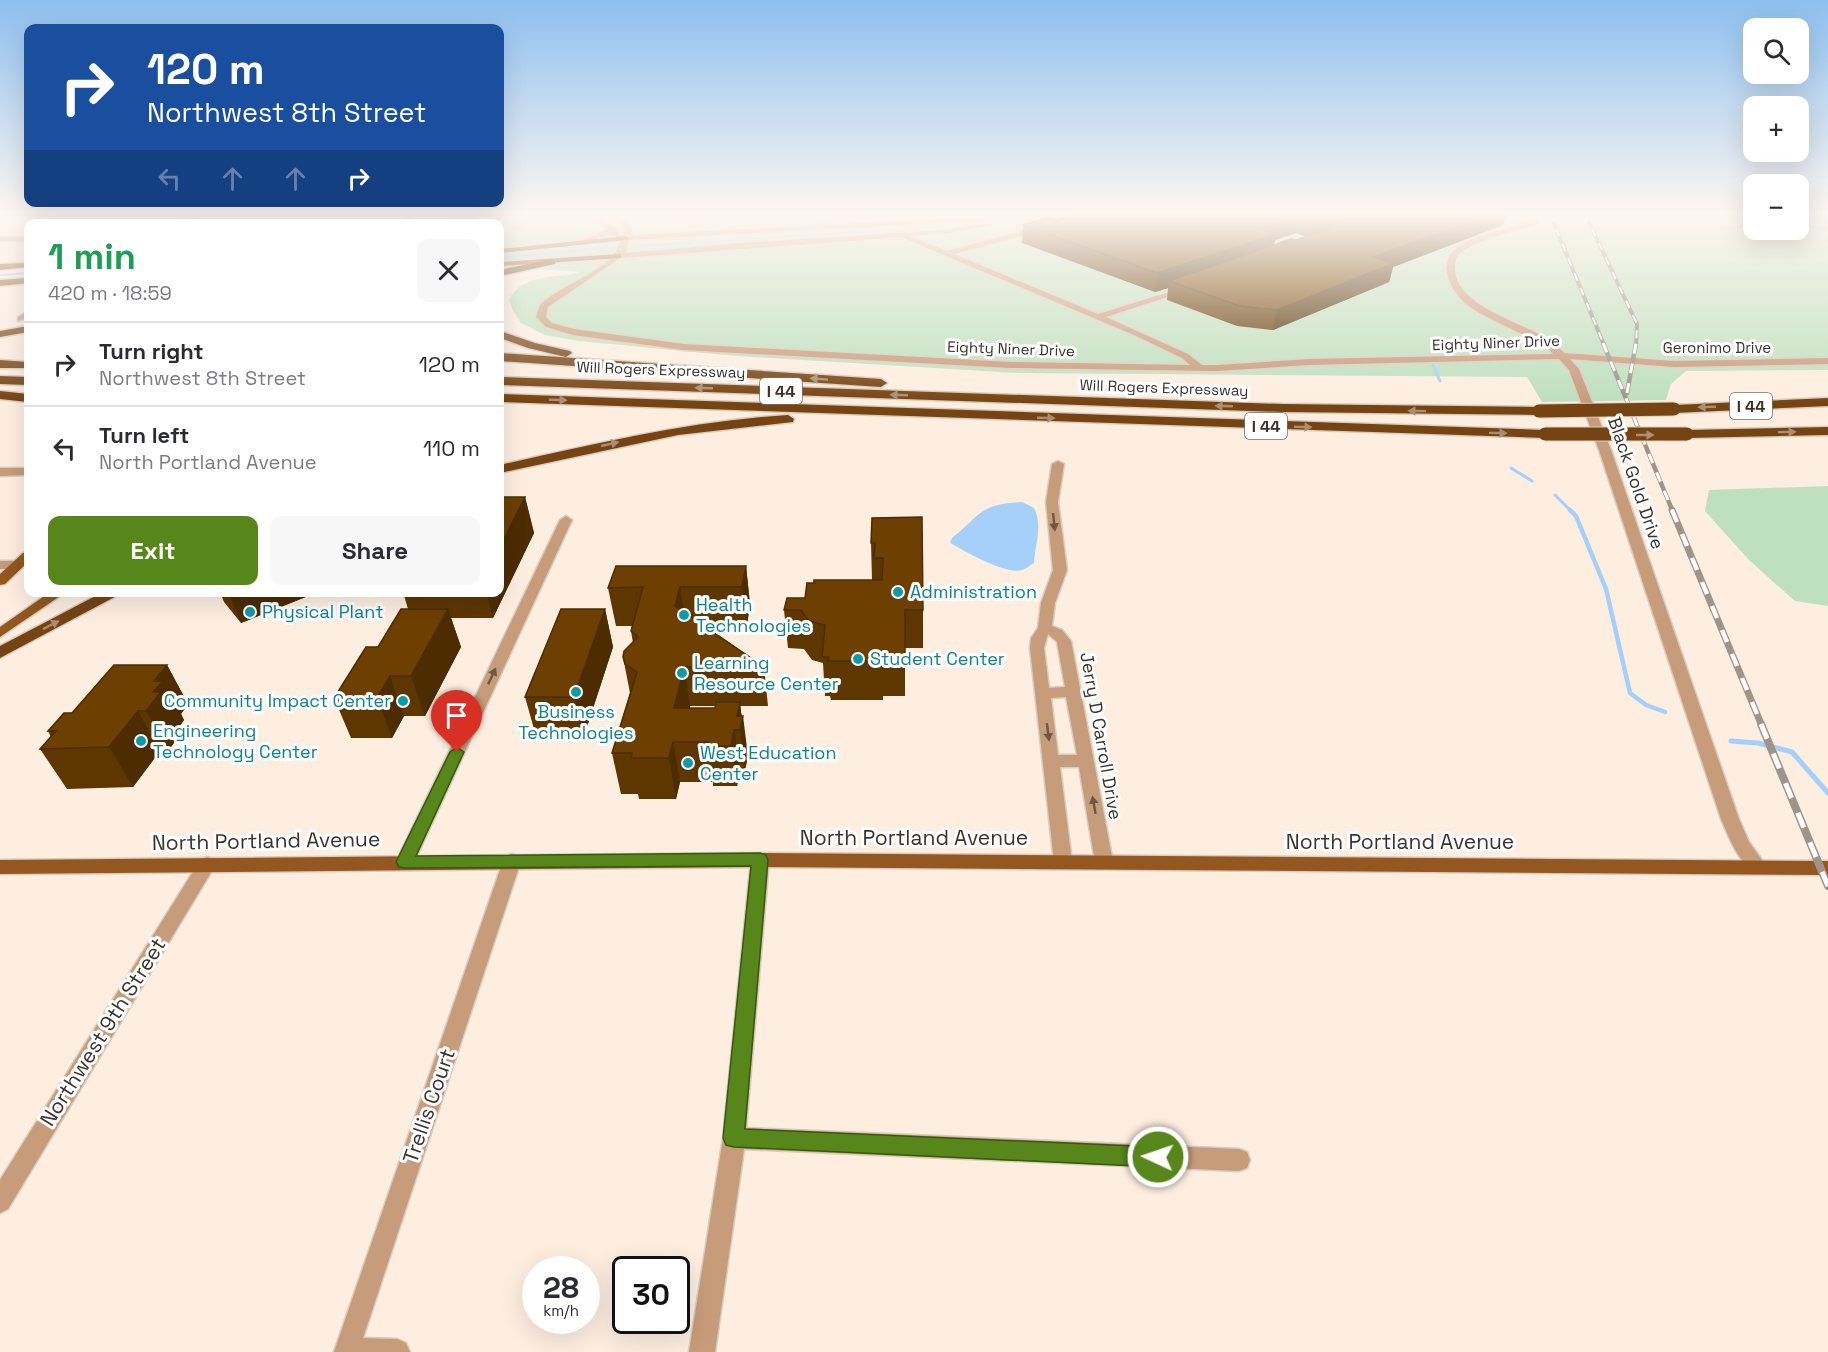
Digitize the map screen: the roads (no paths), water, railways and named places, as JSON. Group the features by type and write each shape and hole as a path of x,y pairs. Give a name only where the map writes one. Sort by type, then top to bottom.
{"highway":[{"path":"5,333 24,324"},
{"path":"504,335 552,350 705,371"},
{"path":"504,357 940,386 1062,401"},
{"path":"0,364 24,365"},
{"path":"0,380 24,381"},
{"name":"Will Rogers Expressway","path":"504,381 1353,410 1674,409 1828,402"},
{"path":"0,395 24,398"},
{"name":"Will Rogers Expressway","path":"504,398 1545,434 1828,431"},
{"path":"504,469 702,426 888,412"},
{"path":"0,653 106,597"}],"main road":[{"path":"0,283 24,281"},
{"path":"0,581 23,561"},
{"path":"0,633 53,597"},
{"name":"North Portland Avenue","path":"0,867 760,860 1828,868"}],"street":[{"name":"Eighty Niner Drive","path":"589,277 544,306 541,314 545,322 564,330 588,335 707,348 1011,365 1200,368 1309,362 1564,356 1607,359"},
{"path":"1001,277 1185,356 1200,368"},
{"name":"Black Gold Drive","path":"1452,277 1463,297 1471,303 1538,337 1564,356 1575,369 1730,819 1742,845 1758,867"},
{"path":"1097,317 1197,284"},
{"name":"Geronimo Drive","path":"1607,359 1674,364 1828,362"},
{"path":"1058,464 1053,513 1060,570 1048,603 1045,627 1038,639 1037,648 1063,862"},
{"path":"0,472 24,472"},
{"path":"405,862 566,520"},
{"path":"0,566 23,561"},
{"name":"Jerry D Carroll Drive","path":"1045,627 1057,633 1064,641 1104,862"},
{"path":"1043,693 1074,692"},
{"path":"1051,761 1086,761"},
{"path":"702,1352 734,1138 760,860"},
{"name":"Trellis Court","path":"397,1352 346,1350 512,861"},
{"name":"Northwest 9th Street","path":"0,1201 207,864"},
{"path":"734,1138 1239,1160"}],"water":[{"path":"1022,502 1034,508 1038,521 1034,563 1025,569 1015,571 996,566 950,543 952,538 989,508"}],"waterway":[{"path":"1433,365 1440,381"},
{"path":"1511,468 1532,481"},
{"path":"1555,495 1576,516 1606,589 1630,693 1646,705 1665,712"},
{"path":"1731,741 1758,743 1792,752 1828,793"}],"railway":[{"path":"1576,277 1604,345"},
{"path":"1615,277 1637,324 1636,345"},
{"path":"1603,343 1673,512"},
{"path":"1627,393 1636,343"},
{"path":"1672,510 1762,726"},
{"path":"1761,724 1828,886"}],"place":[{"name":"Administration","path":"898,592"},
{"name":"Physical Plant","path":"250,612"},
{"name":"Health Technologies","path":"684,615"},
{"name":"Student Center","path":"858,659"},
{"name":"Learning Resource Center","path":"682,673"},
{"name":"Business Technologies","path":"576,692"},
{"name":"Community Impact Center","path":"403,701"},
{"name":"Engineering Technology Center","path":"141,741"},
{"name":"West Education Center","path":"688,763"}]}
